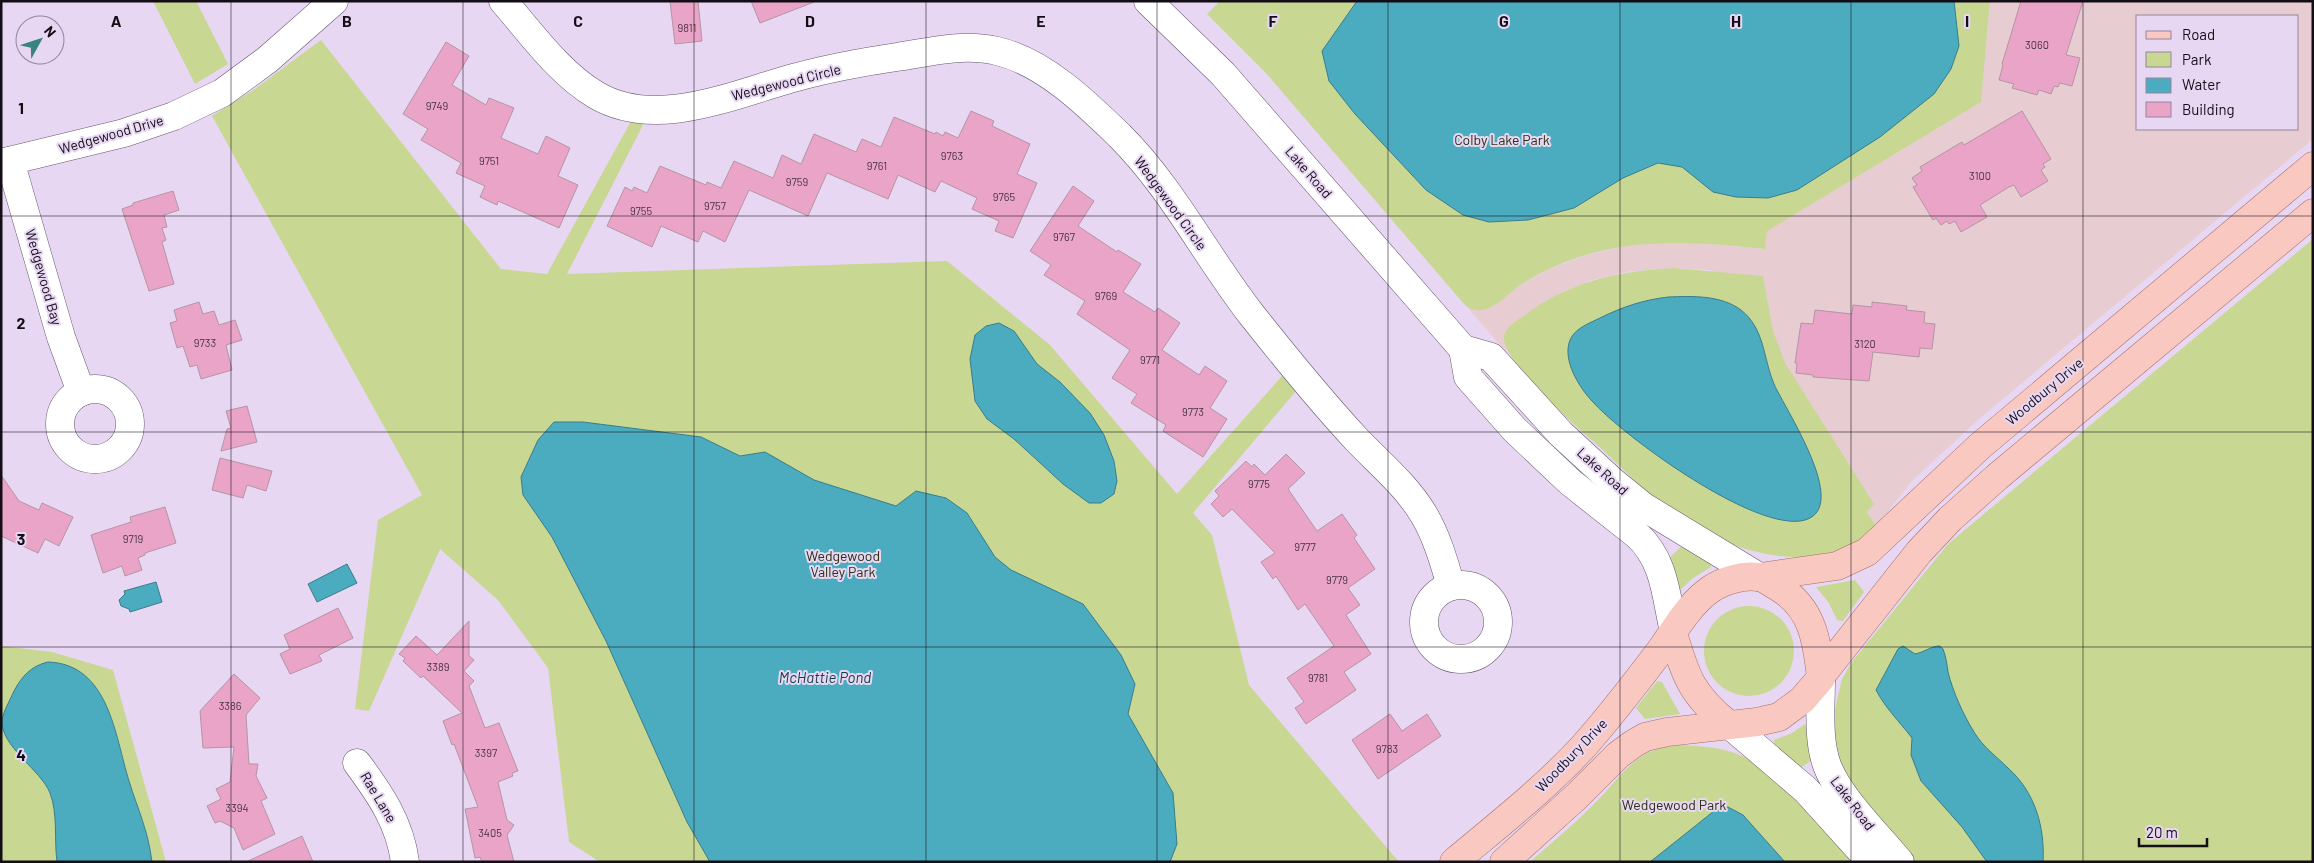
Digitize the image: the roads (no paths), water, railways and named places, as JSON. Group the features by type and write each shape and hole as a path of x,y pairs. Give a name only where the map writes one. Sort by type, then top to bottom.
{"main road":[{"name":"Woodbury Drive","path":"1760,577 1837,566 1867,552 1980,446 2313,166"},
{"path":"1504,862 1576,797 1618,755 1645,738 1667,732 1757,722 1779,717 1798,704 1892,584 1950,519 1997,477 2313,213"},
{"path":"1730,725 1708,707 1692,687 1683,667 1674,632 1696,602 1710,590 1729,581 1760,577 1788,594 1807,615 1817,641 1820,678"},
{"name":"Woodbury Drive","path":"1454,862 1549,781 1580,749 1674,632"}],"street":[{"name":"Wedgewood Drive","path":"6,162 124,133 174,116 222,93 267,60 334,1"},
{"name":"Wedgewood Circle","path":"503,1 578,83 598,96 619,106 641,109 662,110 692,107 812,73 947,49 975,47 999,52 1026,62 1055,80 1087,106 1148,166 1256,320 1326,404 1415,501 1433,533 1451,586"},
{"name":"Lake Road","path":"1148,1 1223,74 1463,349 1468,377 1514,430 1570,482 1637,535 1651,551 1661,571 1674,632"},
{"name":"Wedgewood Bay","path":"6,162 61,337 81,392"},
{"name":"Lake Road","path":"1463,349 1491,357 1561,434 1612,481 1644,507 1760,577"},
{"name":"Lake Road","path":"1820,678 1822,744 1828,770 1842,792 1900,862"},
{"name":"Lake Road","path":"1730,725 1806,790 1871,862"},
{"name":"Rae Lane","path":"357,762 393,818 400,834 405,862"}],"water":[{"name":"Colby Lake Park","path":"1357,1 1954,1 1959,46 1951,69 1934,94 1880,137 1797,190 1768,198 1736,197 1713,192 1682,167 1658,163 1623,178 1574,208 1528,220 1489,222 1463,215 1426,190 1355,114 1329,81 1322,51"},
{"path":"1668,297 1696,297 1725,302 1741,310 1755,326 1774,384 1801,435 1818,478 1821,497 1817,511 1805,520 1783,520 1756,512 1725,498 1692,479 1660,458 1608,417 1592,401 1577,381 1568,356 1570,340 1575,332 1587,324 1625,307"},
{"path":"999,323 1014,331 1037,364 1060,382 1090,413 1104,435 1114,461 1117,481 1114,494 1101,503 1089,503 1063,484 1014,439 987,419 975,401 970,359 975,335 986,326"},
{"name":"McHattie Pond","path":"554,422 583,422 701,437 740,456 765,452 814,480 896,506 916,491 946,498 967,513 995,557 1011,570 1083,604 1121,655 1135,684 1128,714 1173,793 1177,844 1170,862 710,862 687,822 606,641 552,537 523,495 521,477 538,440"},
{"path":"347,564 357,583 317,602 308,584"},
{"path":"156,582 162,602 130,612 129,609 121,606 119,600 125,594 124,591"},
{"path":"1903,646 1915,654 1937,646 1943,649 1953,687 1962,710 1974,732 1986,747 2017,777 2031,799 2040,823 2043,862 1987,862 1962,827 1921,781 1911,755 1912,738 1888,709 1876,690 1898,649"},
{"path":"48,662 68,666 84,675 97,689 106,705 145,830 152,862 57,862 55,818 50,793 45,784 7,739 3,730 2,720 20,681 32,669"},
{"path":"1728,807 1743,815 1785,862 1650,862 1714,811"}],"park label":[{"name":"Wedgewood Valley Park","path":"843,564"},
{"name":"Wedgewood Park","path":"1674,804"}]}
